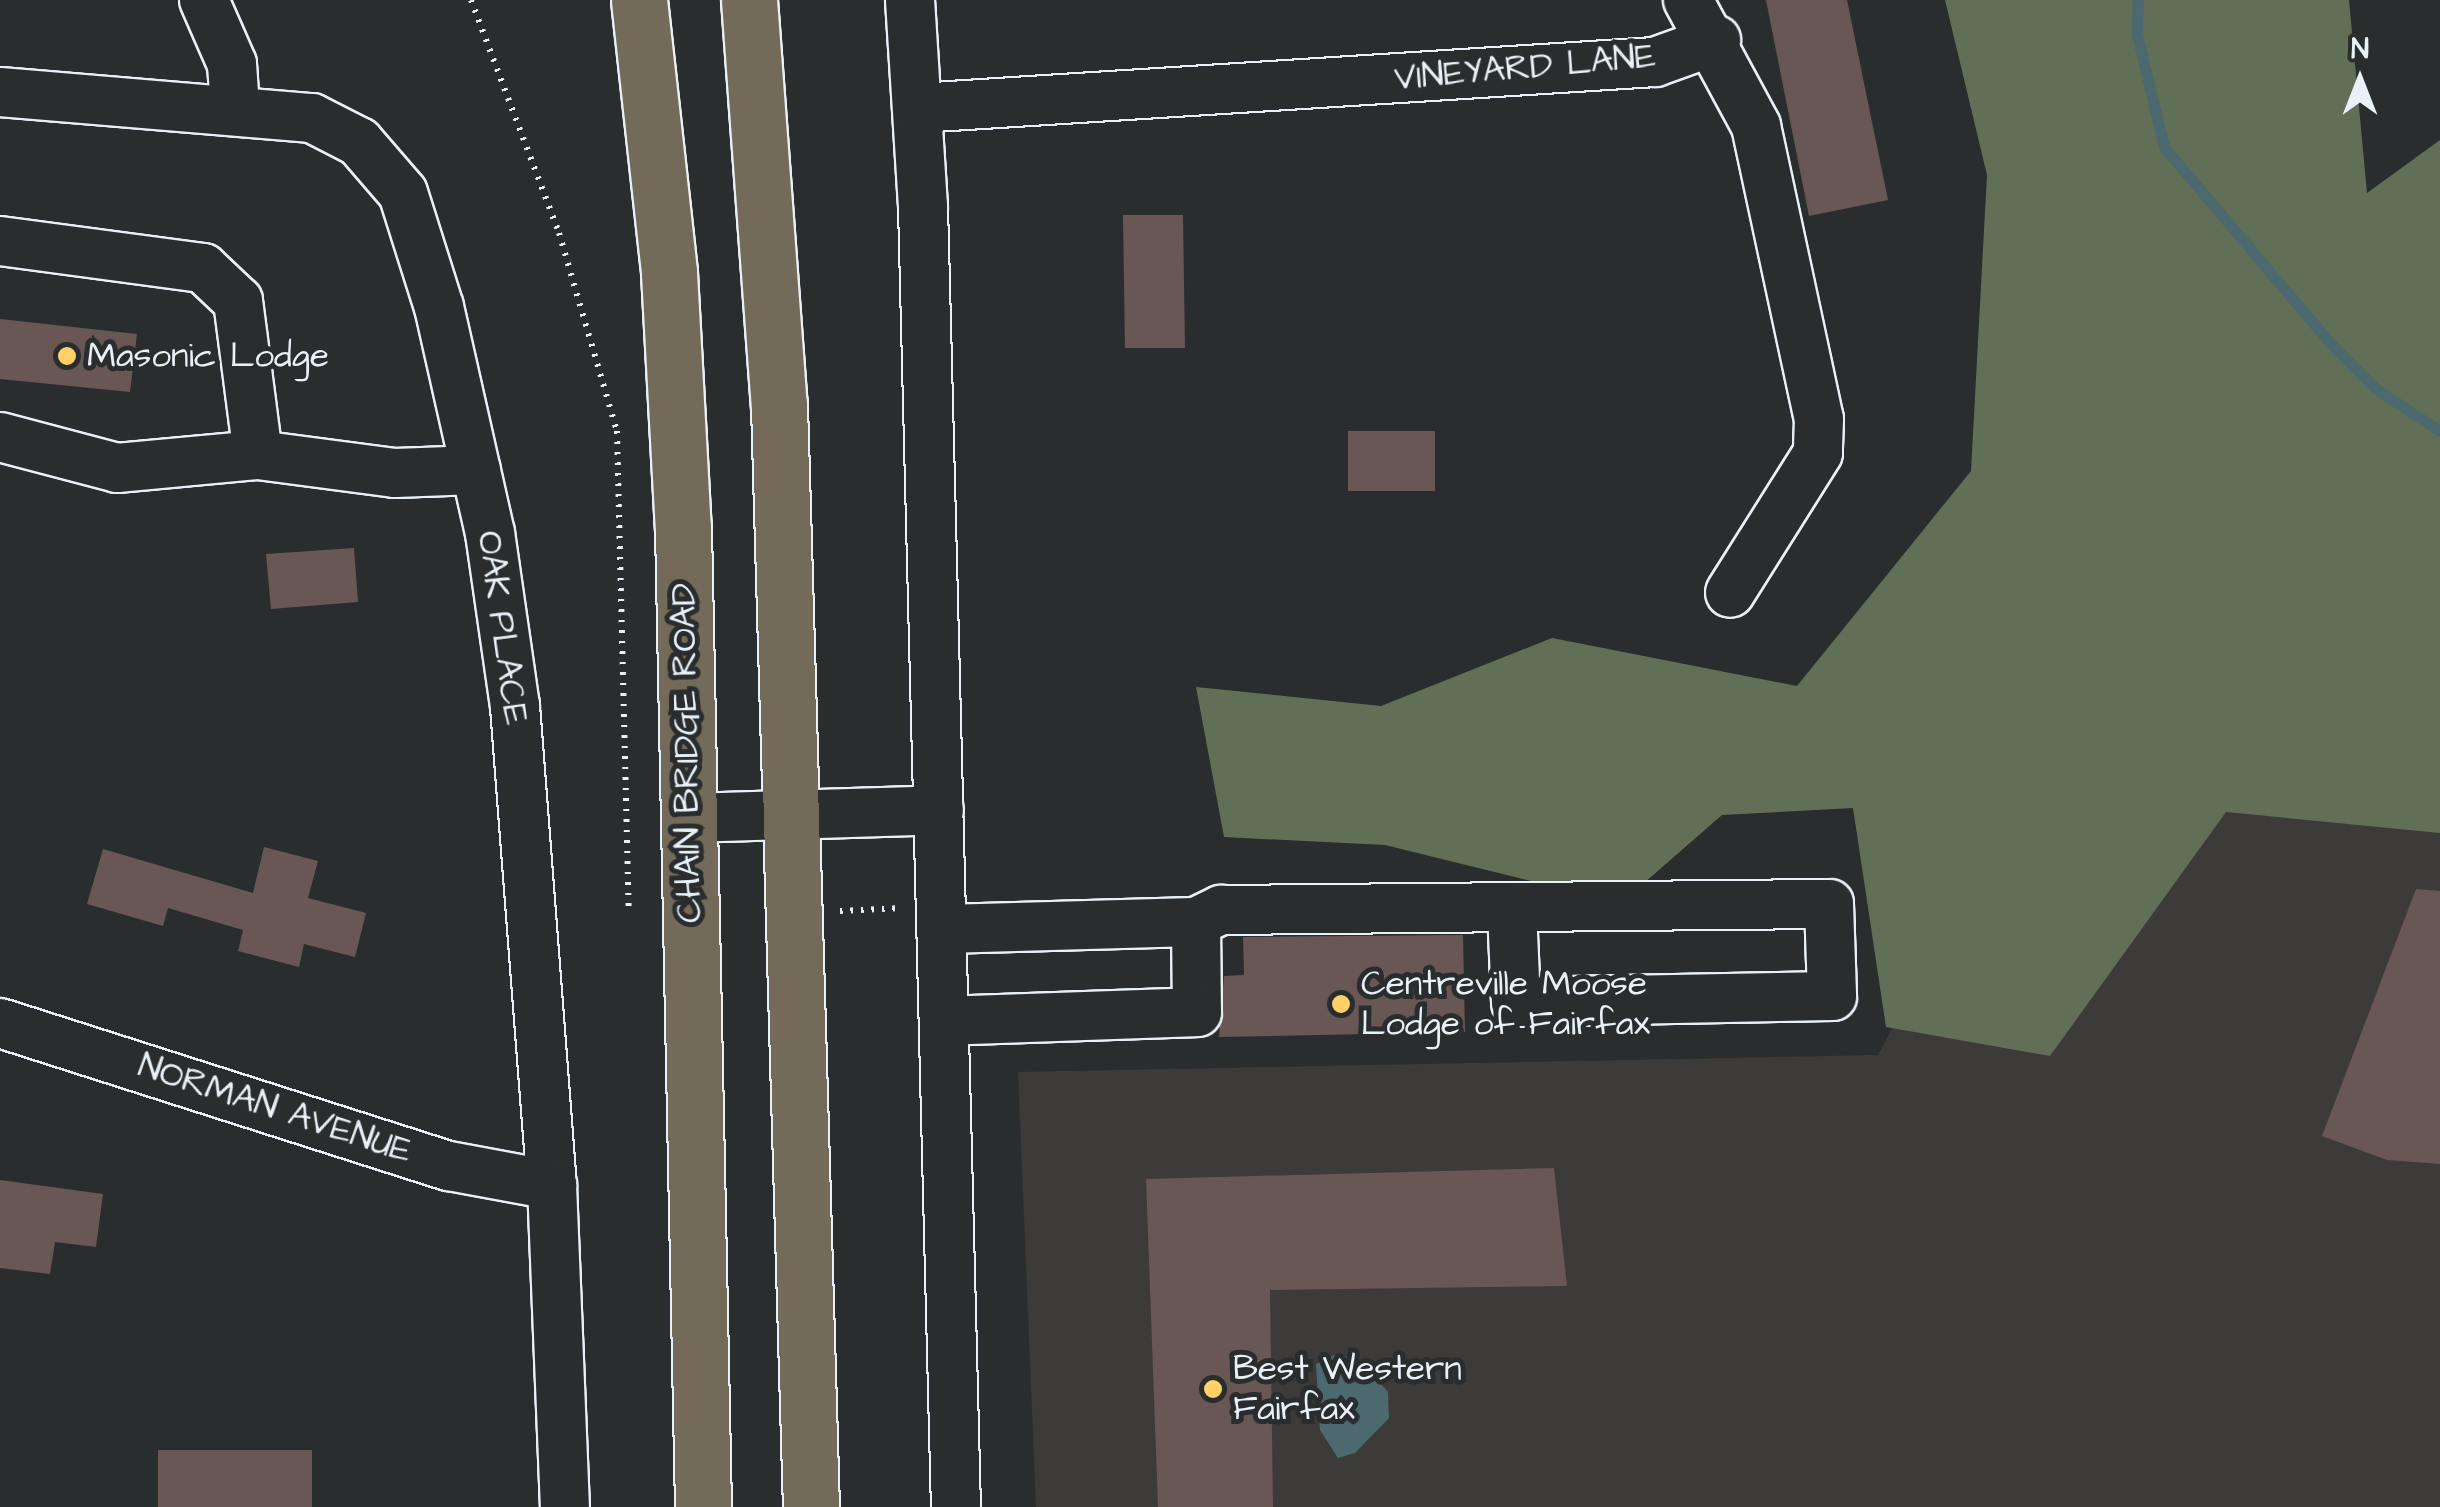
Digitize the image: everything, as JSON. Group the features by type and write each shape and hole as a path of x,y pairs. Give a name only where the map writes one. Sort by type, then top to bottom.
{"main road":[{"name":"CHAIN BRIDGE ROAD","path":"639,0 676,377 703,1507"},
{"path":"749,0 773,278 810,1507"}],"street":[{"path":"204,0 232,64 235,108"},
{"path":"910,0 918,108 939,810 925,918 944,1021 956,1507"},
{"path":"1688,0 1716,40 1756,126 1819,419 1818,453 1730,593"},
{"name":"VINEYARD LANE","path":"918,108 1654,62 1716,40"},
{"name":"OAK PLACE","path":"0,92 235,108 323,122 359,142 403,193 476,470 515,706 552,1185 565,1507"},
{"path":"0,241 203,268 238,301 258,456"},
{"path":"0,436 117,468 258,456 395,473 476,470"},
{"path":"689,818 939,810"},
{"path":"925,918 1196,922 1221,910 1829,904 1832,996 1516,1002 1512,910"},
{"path":"944,1021 1198,1012 1196,922"},
{"name":"NORMAN AVENUE","path":"0,1023 449,1166 552,1185"}],"path":[{"path":"471,0 560,232 617,431 630,914"},
{"path":"829,912 925,918"}],"shaded area":[{"path":"2034,767 2440,832 2440,1507 1036,1507 1018,1072 1878,1055"}],"green space":[{"path":"1945,0 2349,0 2367,193 2440,140 2440,833 2226,812 2050,1056 1886,1027 1853,808 1722,815 1621,903 1385,845 1224,837 1196,687 1381,706 1552,638 1797,686 1971,471 1987,175"}],"water":[{"path":"1334,1355 1358,1358 1388,1392 1389,1418 1355,1453 1338,1458 1320,1430 1316,1364"}],"building":[{"path":"1766,0 1847,0 1888,200 1809,216"},
{"path":"1123,215 1183,215 1185,348 1125,348"},
{"name":"Masonic Lodge","path":"0,319 137,334 130,392 0,379"},
{"path":"1348,431 1435,431 1435,491 1348,491"},
{"path":"354,548 358,602 271,609 266,554"},
{"path":"264,847 318,861 308,898 366,913 355,957 304,944 299,967 238,951 243,930 168,908 163,926 87,904 103,849 253,893"},
{"path":"2416,889 2440,891 2440,1164 2387,1160 2322,1136"},
{"name":"Centreville Moose Lodge of Fairfax","path":"1463,935 1465,1032 1219,1037 1224,976 1244,975 1243,937"},
{"name":"Best Western Fairfax","path":"1554,1168 1567,1286 1270,1290 1273,1507 1158,1507 1146,1179"},
{"path":"0,1180 103,1194 96,1247 55,1242 50,1274 0,1268"},
{"path":"158,1450 312,1450 312,1507 158,1507"}],"waterway":[{"path":"2138,0 2137,34 2164,147 2330,343 2376,389 2440,431"}],"place":[{"name":"Masonic Lodge","path":"67,356"},
{"name":"Centreville Moose Lodge of Fairfax","path":"1341,1004"},
{"name":"Best Western Fairfax","path":"1213,1389"}]}
